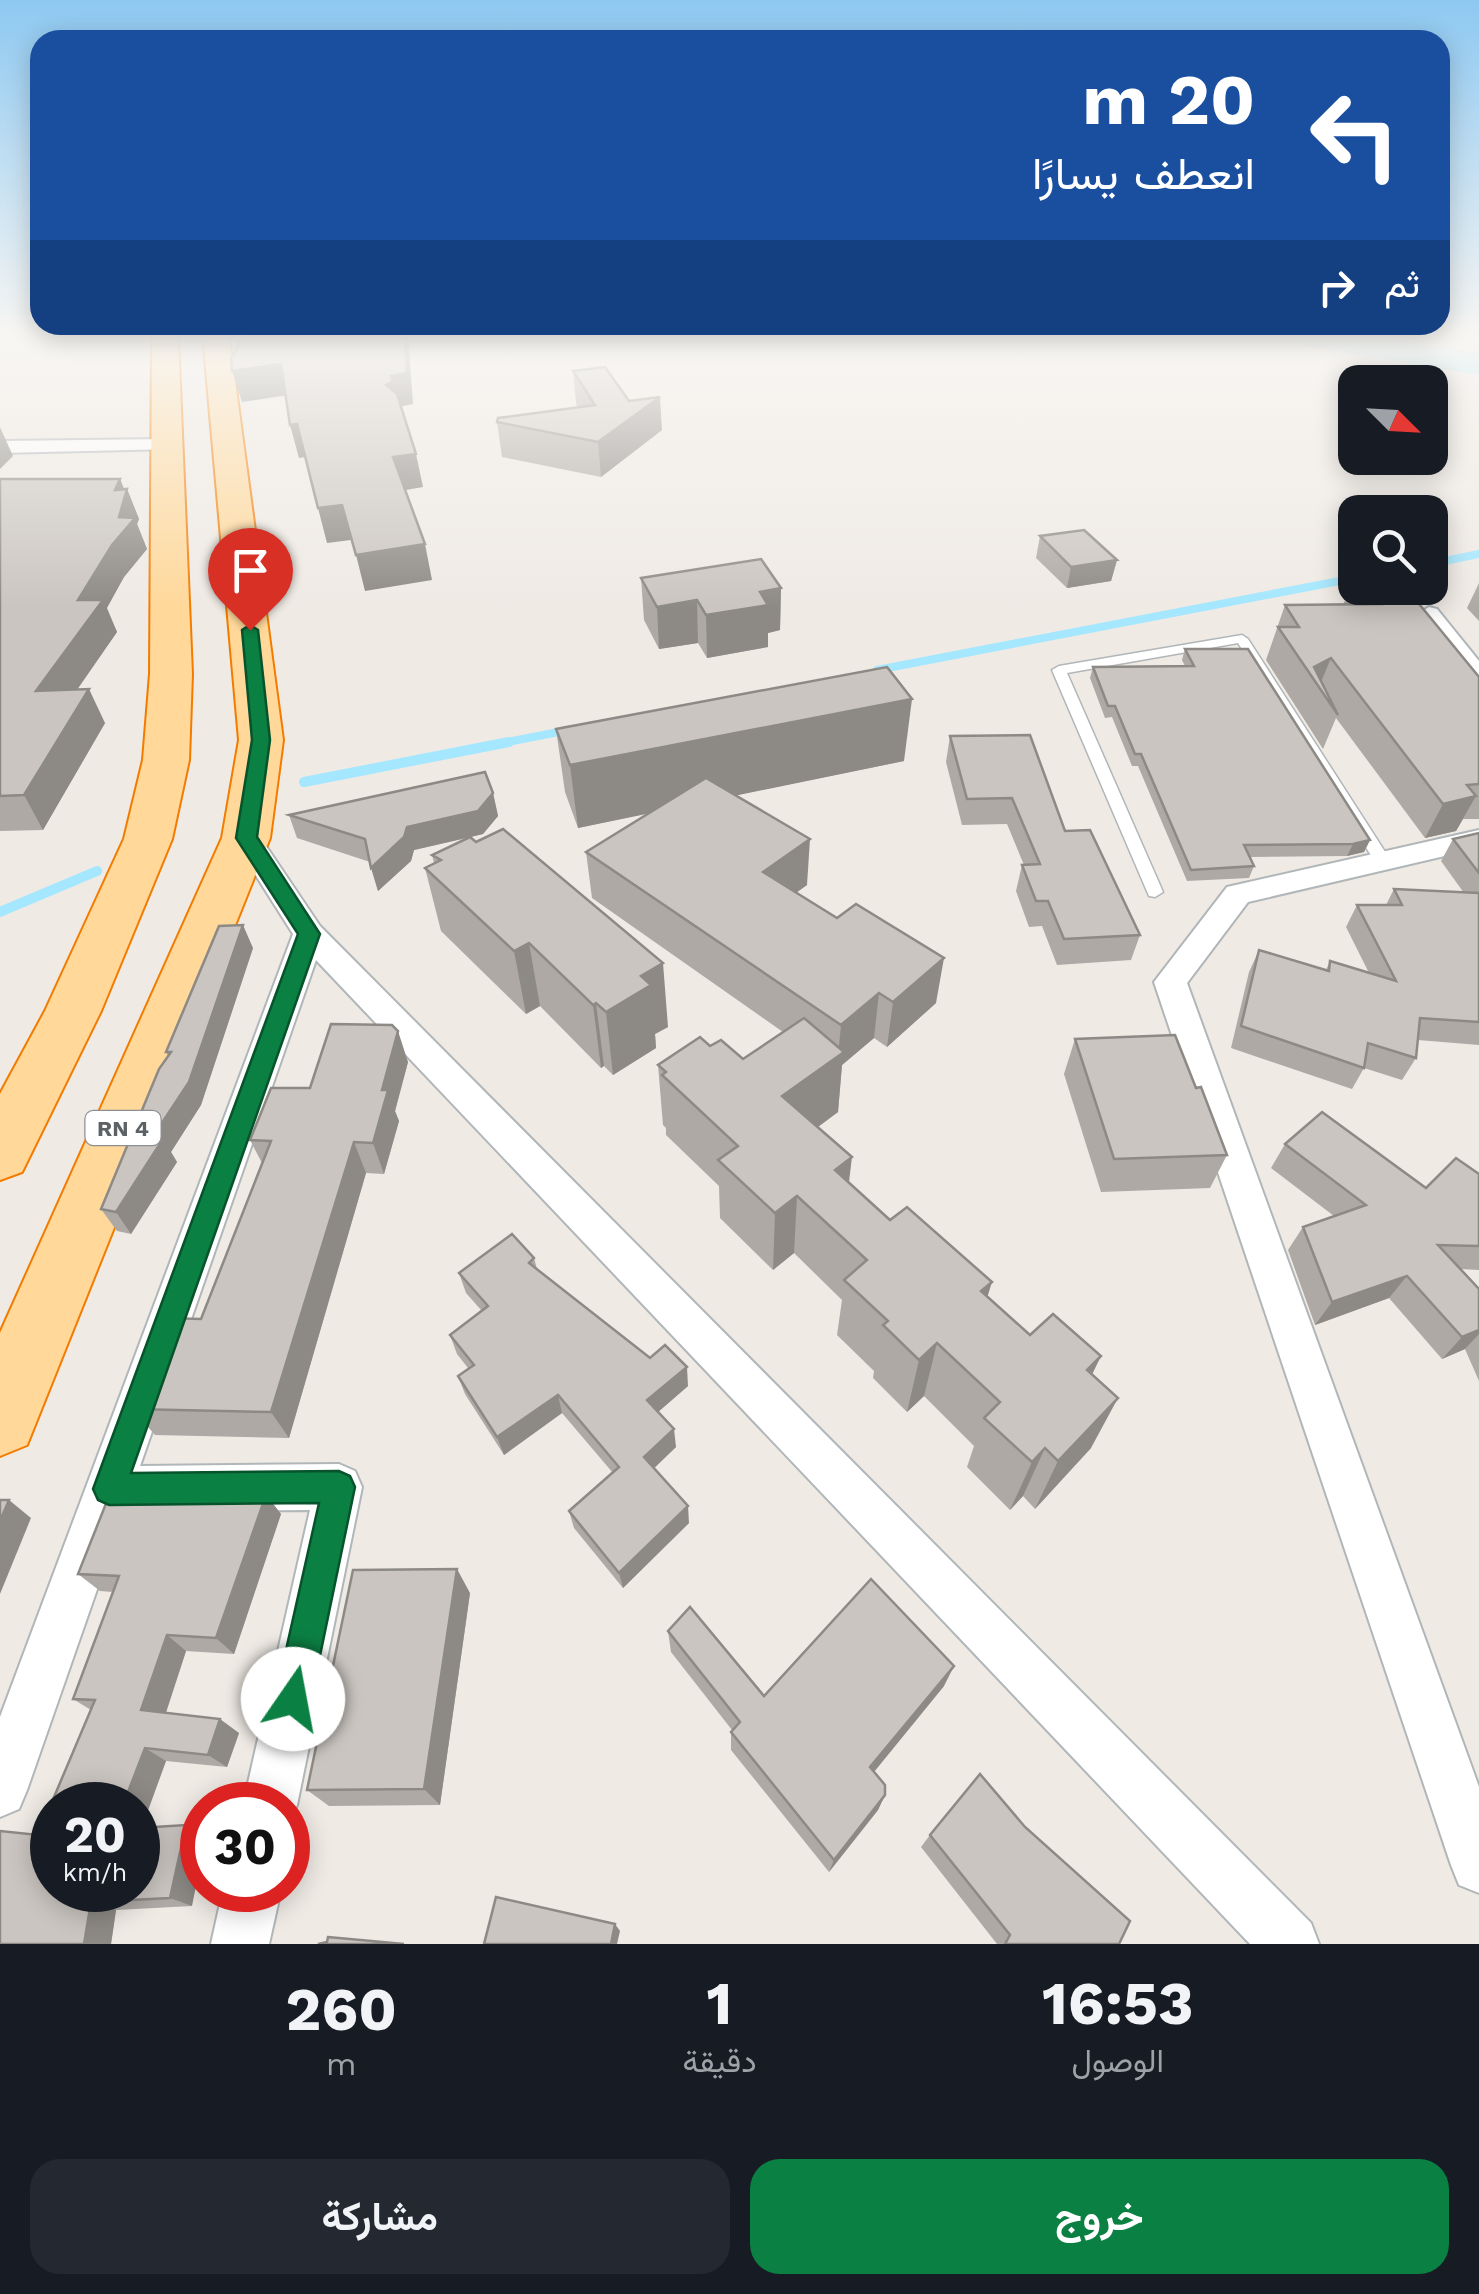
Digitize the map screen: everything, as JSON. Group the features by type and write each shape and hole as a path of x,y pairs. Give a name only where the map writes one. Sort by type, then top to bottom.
{"highway":[{"path":"0,1154 74,1011 148,839 166,760 171,674 167,427"},
{"name":"RN 4","path":"0,1419 246,838 261,740 226,427"}],"street":[{"path":"0,446 167,445"},
{"path":"1429,614 1479,677"},
{"path":"246,838 309,934 1290,1944"},
{"path":"1479,839 1238,894 1170,982 1479,1865"},
{"path":"0,1790 309,934"},
{"path":"109,1489 339,1487 275,1782"},
{"path":"240,1944 247,1912"}],"lane":[{"path":"1155,892 1058,670 1242,639 1383,861"}],"building":[{"path":"298,427 407,427 416,454 393,457 425,544 356,555 342,505 318,508"},
{"path":"521,427 619,427 598,442"},
{"path":"0,479 120,479 115,490 127,489 119,517 135,518 112,545 78,600 103,600 36,691 89,689 24,795 0,796"},
{"path":"1084,530 1117,560 1071,567 1040,536"},
{"path":"761,559 781,588 760,592 768,605 706,615 697,600 657,607 641,578"},
{"path":"1285,605 1420,605 1479,677 1479,784 1467,785 1476,796 1443,804 1331,658 1314,667 1338,715 1278,627 1299,627"},
{"path":"1185,649 1248,649 1370,840 1353,844 1244,845 1254,866 1191,870 1141,754 1135,754 1115,706 1108,706 1093,667 1194,666"},
{"path":"887,667 912,699 570,765 556,729"},
{"path":"1030,735 1065,831 1090,830 1140,935 1064,939 1048,901 1036,901 1022,865 1040,864 1012,798 967,799 950,736"},
{"path":"485,772 493,793 478,811 407,827 404,837 371,868 365,839 289,815"},
{"path":"706,778 810,839 763,872 837,918 856,904 944,958 893,1002 879,993 841,1025 586,852"},
{"path":"503,829 663,963 641,976 651,985 606,1012 596,1003 593,1005 529,943 514,951 425,868 441,860 432,855 470,837 476,842"},
{"path":"1479,833 1479,873 1453,839"},
{"path":"1394,889 1479,893 1479,1022 1420,1018 1416,1058 1368,1043 1364,1068 1241,1026 1259,950 1329,971 1330,961 1396,981 1357,905 1402,905"},
{"path":"243,925 189,1082 152,1138 163,1139 116,1212 101,1209 159,1069 171,1052 166,1052 219,926"},
{"path":"804,1018 844,1052 782,1096 852,1157 835,1170 890,1220 907,1207 992,1282 981,1291 1030,1335 1053,1314 1101,1356 1087,1370 1118,1398 1058,1461 1045,1448 1032,1462 984,1418 1000,1402 937,1343 919,1360 883,1325 888,1321 844,1280 867,1260 797,1196 775,1213 718,1160 738,1146 662,1075 666,1072 658,1065 700,1037 710,1046 721,1040 743,1059"},
{"path":"331,1024 392,1025 398,1031 382,1090 388,1090 373,1143 354,1142 271,1412 132,1409 165,1318 201,1319 271,1141 250,1140 271,1088 310,1088"},
{"path":"1175,1035 1196,1088 1201,1087 1227,1155 1114,1159 1075,1039"},
{"path":"1322,1112 1426,1188 1456,1158 1479,1174 1479,1246 1438,1245 1479,1289 1479,1330 1462,1337 1407,1276 1332,1302 1303,1227 1366,1205 1285,1144"},
{"path":"512,1234 534,1258 529,1263 650,1358 665,1345 687,1367 647,1400 674,1429 644,1457 688,1506 619,1573 569,1511 619,1467 558,1395 497,1437 458,1376 474,1365 450,1335 488,1306 459,1273"},
{"path":"266,1495 216,1638 167,1635 141,1710 220,1719 208,1755 145,1748 132,1782 60,1782 95,1700 73,1699 119,1576 78,1574 109,1496"},
{"path":"0,1500 9,1500 0,1521"},
{"path":"457,1569 424,1789 310,1790 353,1570"},
{"path":"871,1579 954,1666 870,1767 885,1785 885,1795 834,1860 731,1732 740,1722 668,1631 690,1607 764,1696"},
{"path":"980,1774 1025,1827 1130,1921 1119,1944 1005,1944 1010,1935 930,1835"},
{"path":"180,1825 180,1852 170,1898 160,1899 160,1827"},
{"path":"0,1831 30,1834 30,1912 89,1912 84,1944 0,1944"},
{"path":"496,1897 615,1924 611,1944 484,1944"},
{"path":"328,1937 404,1944 318,1944 327,1942"}],"waterway":[{"path":"1448,560 1479,554"},
{"path":"877,670 1338,581"},
{"path":"497,744 569,730"},
{"path":"304,782 509,742"},
{"path":"0,912 97,871"}],"route":[{"path":"250,630 261,740 246,838 309,934 109,1489 339,1487 293,1699"}]}
